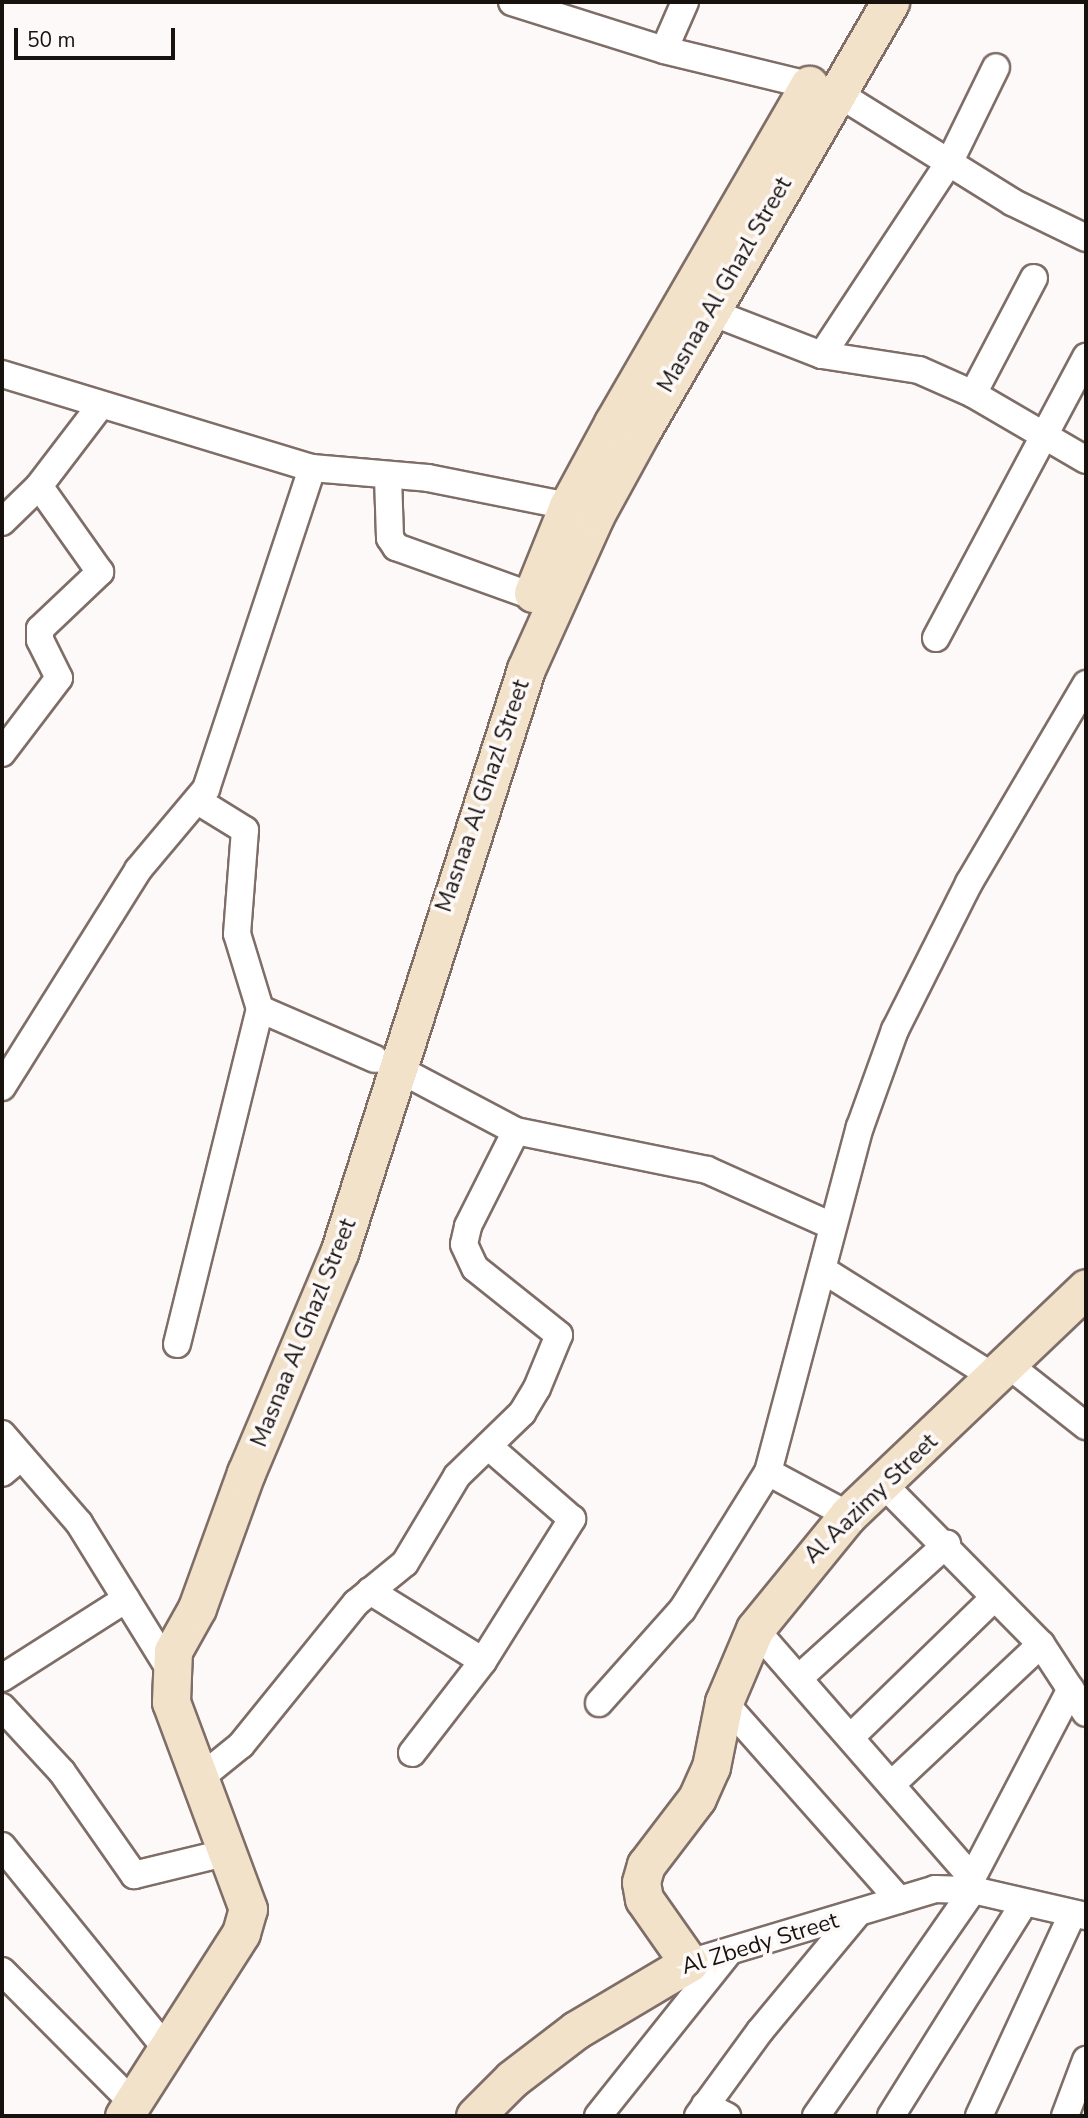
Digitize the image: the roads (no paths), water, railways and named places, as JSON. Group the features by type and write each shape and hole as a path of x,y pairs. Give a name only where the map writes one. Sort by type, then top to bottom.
{"street":[{"path":"512,2 564,10 664,50 822,88 951,159 1012,202 1086,238"},
{"path":"664,50 685,2"},
{"name":"Masnaa Al Ghazl Street","path":"129,2110 246,1922 247,1897 171,1702 170,1670 179,1635 180,1592 320,1238 385,1063 581,511 711,312 862,2"},
{"name":"Masnaa Al Ghazl Street","path":"385,1063 532,596 822,88 890,2"},
{"path":"822,355 951,159 996,67"},
{"path":"973,394 1034,278"},
{"path":"711,312 822,355 919,370 973,394 1086,460"},
{"path":"936,638 1043,433 1086,357"},
{"path":"2,374 312,468 388,477 428,478 581,511"},
{"path":"2,522 39,486 101,405"},
{"path":"2,1087 138,870 198,801 229,729 312,468"},
{"path":"388,477 390,538 396,547 532,596"},
{"path":"2,753 59,678 40,640 40,629 100,572 39,486"},
{"path":"599,1703 682,1610 768,1472 823,1270 832,1226 895,1030 970,883 1086,684"},
{"path":"177,1344 260,1009 237,934 245,830 198,801"},
{"path":"260,1009 385,1063 516,1131 707,1170 832,1226"},
{"path":"199,1779 241,1745 310,1654 370,1591 405,1563 457,1476 522,1413 559,1335 475,1268 464,1244 468,1226 516,1131"},
{"path":"823,1270 1003,1372 1086,1426"},
{"name":"Al Aazimy Street","path":"689,1963 644,1899 641,1882 646,1865 697,1798 711,1767 724,1702 755,1629 848,1515 1003,1372 1086,1288"},
{"path":"2,1434 11,1465 79,1523 170,1670"},
{"path":"412,1753 483,1661 572,1519 488,1446"},
{"path":"768,1472 848,1515"},
{"path":"883,1484 947,1544 994,1598 1041,1644 1086,1713"},
{"path":"799,1678 947,1544"},
{"path":"370,1591 483,1661"},
{"path":"853,1735 994,1598"},
{"path":"2,1678 126,1599"},
{"path":"755,1629 853,1735 973,1884"},
{"path":"892,1784 1041,1644"},
{"path":"816,2116 973,1884 1071,1689"},
{"path":"724,1702 899,1900"},
{"path":"2,1707 61,1772 134,1875 229,1852"},
{"path":"2,1846 168,2051"},
{"name":"Al Zbedy Street","path":"475,2116 512,2079 576,2030 689,1963 935,1889 973,1884 1023,1905 1079,1915"},
{"path":"891,2116 1023,1905"},
{"path":"710,2112 858,1913"},
{"path":"979,2116 1079,1915"},
{"path":"598,2116 729,1952"},
{"path":"2,1971 129,2110"},
{"path":"1065,2116 1086,2060"}]}
